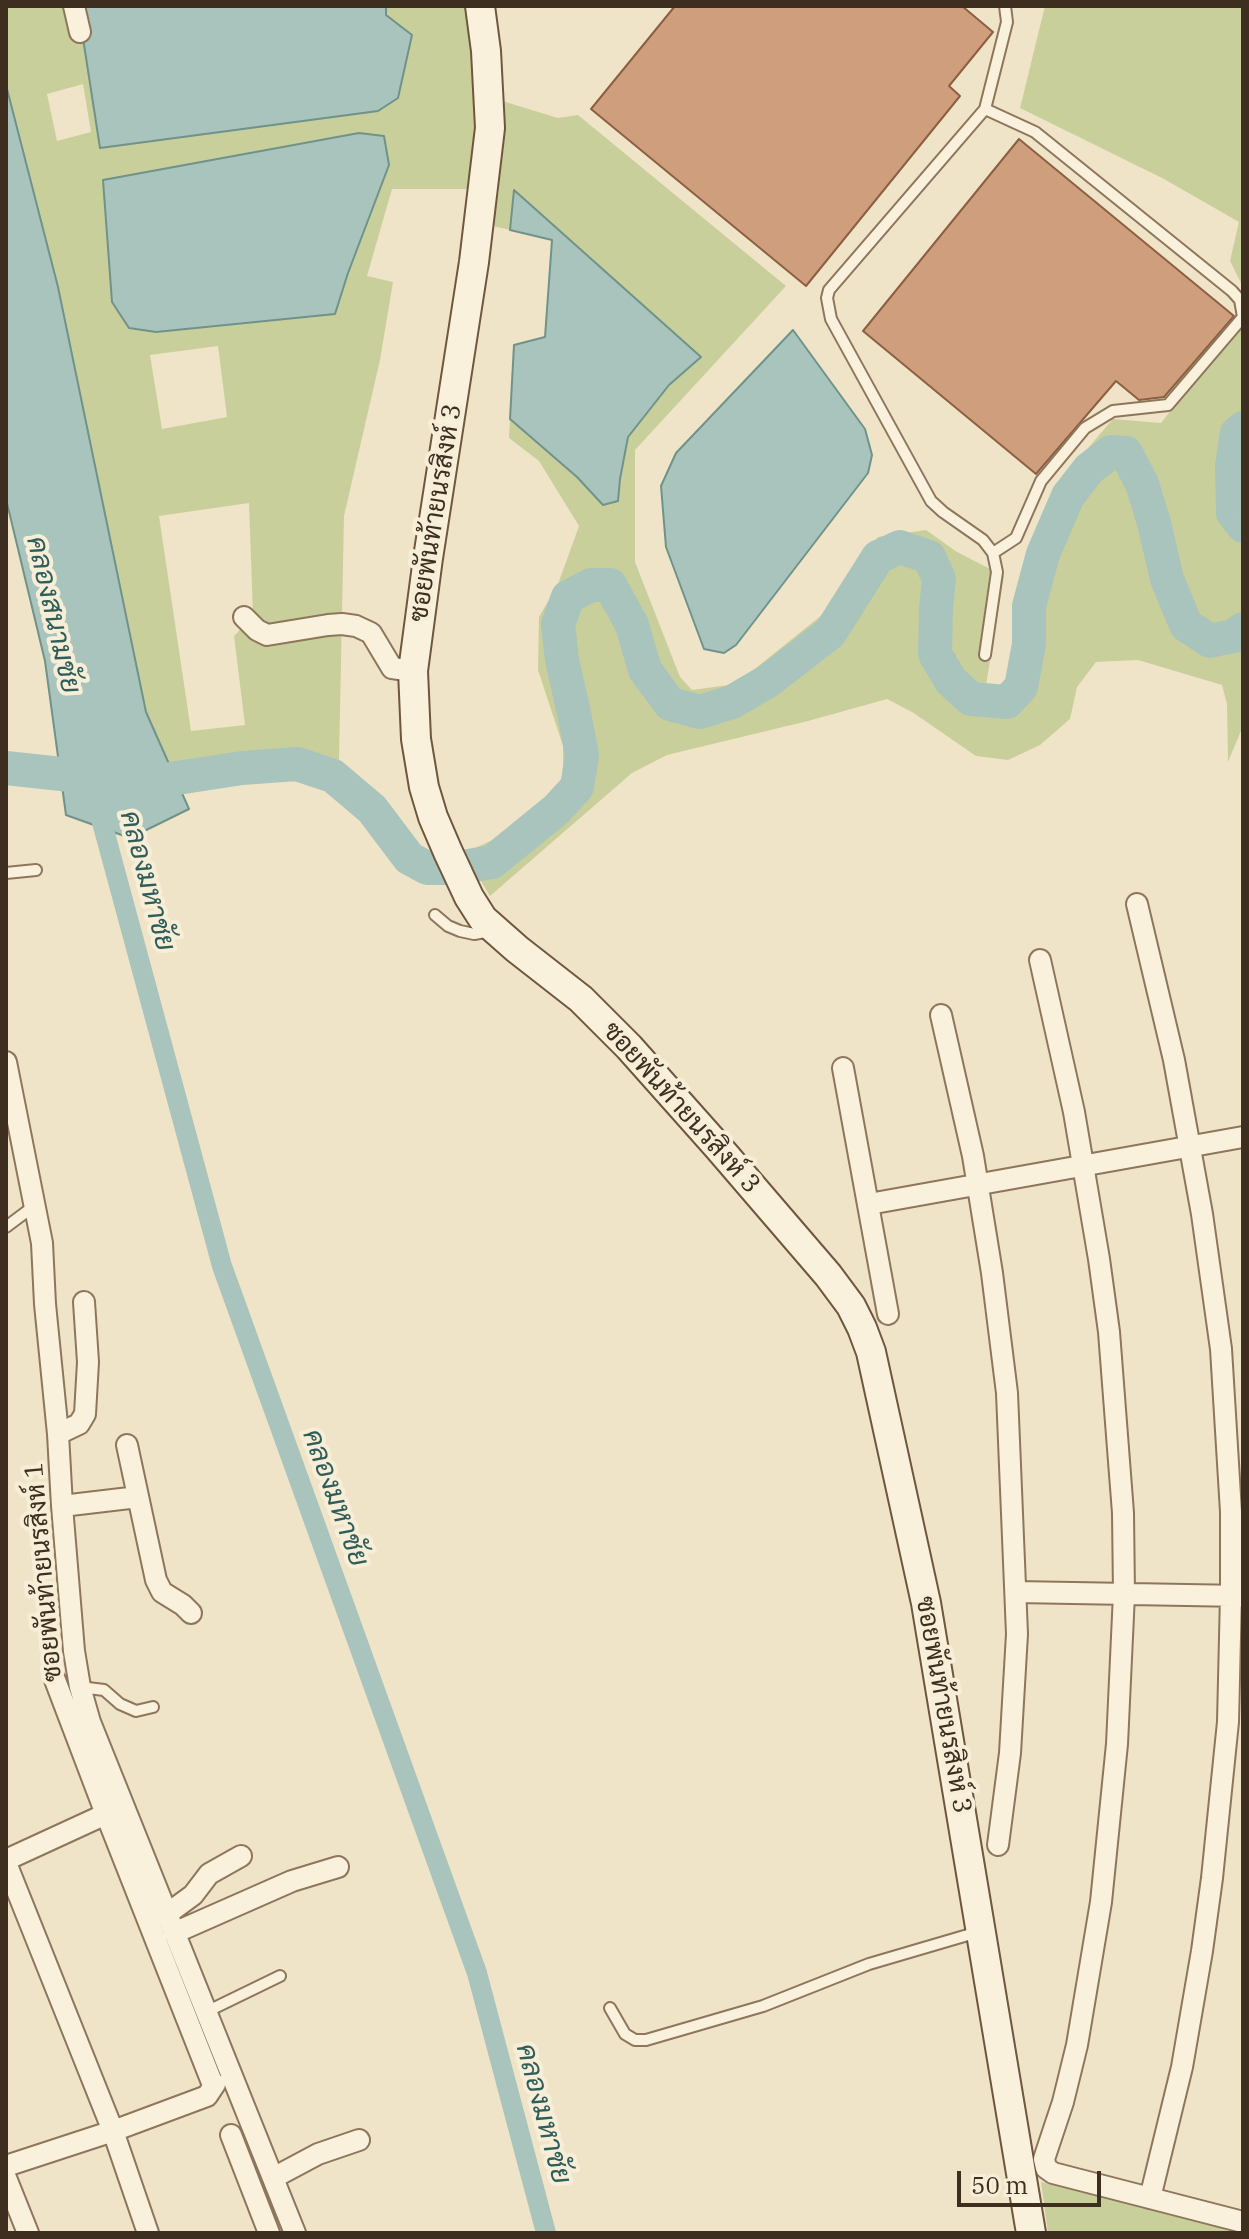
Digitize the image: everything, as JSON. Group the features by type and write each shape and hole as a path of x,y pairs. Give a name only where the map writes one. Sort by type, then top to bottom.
{"street":[{"path":"74,6 80,32"},
{"name":"ซอยพันท้ายนรสิงห์ 3","path":"480,6 490,128 474,262 413,671 416,739 424,787 448,852 483,919 581,999 629,1047 828,1275 851,1306 862,1328 875,1368 926,1603 1031,2233"},
{"path":"244,617 267,635 328,625 356,626 371,633 392,668 413,671"},
{"path":"1137,904 1191,1146 1221,1349 1237,1596 1228,1722 1206,1921 1182,2067 1150,2198"},
{"path":"1040,960 1074,1112 1109,1332 1123,1513 1124,1594 1117,1744 1101,1902 1077,2045 1063,2102 1044,2159 1046,2168 1053,2173 1243,2222"},
{"path":"941,1015 977,1185 1007,1393 1016,1592 1015,1682 998,1845"},
{"name":"ซอยพันท้ายนรสิงห์ 1","path":"6,1062 42,1243 74,1651 80,1687 90,1722 295,2233"},
{"path":"843,1068 888,1314"},
{"path":"869,1204 1243,1137"},
{"path":"58,1434 79,1424 85,1414 88,1362 84,1302"},
{"path":"127,1445 156,1580 162,1592 191,1613"},
{"path":"62,1506 138,1497"},
{"path":"1016,1592 1237,1596"},
{"path":"6,2166 207,2096 215,2084 55,1680"},
{"path":"106,1814 6,1861 113,2131 148,2233"},
{"path":"170,1924 209,1874 241,1856"},
{"path":"170,1924 338,1867"},
{"path":"231,2135 269,2233"},
{"path":"273,2178 318,2154 359,2140"},
{"path":"6,2178 28,2233"}],"lane":[{"path":"985,655 997,572 993,553 983,540 931,501 831,319 827,298 829,290 985,109 1007,22 1005,6"},
{"path":"985,109 1035,132 1220,281 1240,300 1243,317 1168,405 1113,411 1085,428 1041,481 1016,538 993,553"},
{"path":"6,873 36,870"},
{"path":"435,915 460,931 474,934 495,930"},
{"path":"6,1227 34,1206"},
{"path":"80,1687 104,1690 120,1704 136,1711 153,1707"},
{"path":"610,2008 625,2034 635,2040 646,2040 763,2006 869,1964 981,1931"},
{"path":"206,2012 280,1976"}],"green space":[{"path":"6,6 78,6 101,148 386,15 386,6 467,6 476,61 473,189 392,189 367,276 393,282 380,360 344,516 339,760 257,751 170,766 146,712 58,287 6,85","holes":["83,84 91,132 57,141 47,94","348,273 335,314 156,332 129,328","218,346 227,417 162,429 150,355","249,503 253,616 234,636 245,725 191,731 159,516"]},
{"path":"1045,6 1243,6 1243,287 1230,261 1239,222 1164,179 1020,108"},
{"path":"499,100 558,118 578,115 786,286 635,450 635,562 680,677 692,690 736,684 838,602 878,537 926,530 957,552 1004,576 986,685 1031,690 1041,577 1022,575 1064,476 1113,419 1161,423 1243,317 1243,726 1228,762 1227,704 1222,685 1138,660 1096,662 1077,687 1070,719 1040,745 1008,760 976,756 912,712 887,699 667,755 632,773 490,896 464,853 517,829 563,787 563,746 538,670 539,617 558,584 579,526 539,461 509,438 510,419 577,477 603,505 617,501 628,437 669,385 701,357 514,191 510,230 493,226 499,190"},
{"path":"1041,2182 1243,2231 1243,2233 1048,2233"}],"water":[{"path":"78,6 386,6 386,15 412,35 398,98 378,111 100,148"},
{"name":"คลองสนามชัย","path":"6,85 58,287 146,712 189,809 130,838 66,815 45,661 6,499"},
{"path":"359,133 384,136 389,165 335,314 156,332 129,328 112,302 103,180"},
{"path":"514,190 701,357 669,385 628,437 618,501 603,505 577,477 510,419 514,345 545,337 552,240 510,230"},
{"path":"793,330 865,429 872,455 868,473 736,645 724,653 704,649 666,547 661,486 676,453"}],"building":[{"path":"675,6 962,6 993,32 949,86 960,96 806,286 591,109"},
{"path":"1019,139 1234,316 1164,397 1139,400 1116,381 1036,474 863,331"}],"waterway":[{"path":"1243,428 1237,433 1232,465 1233,513 1243,526"},
{"path":"6,768 89,777 164,780 242,768 297,764 333,776 372,809 409,858 427,868 457,868 492,862 557,809 577,787 582,755 562,660 558,624 568,597 591,585 610,585 632,625 645,670 670,704 700,712 732,702 768,681 830,633 878,557 900,547 929,557 939,579 935,654 951,681 971,699 1007,702 1021,687 1029,644 1029,606 1043,554 1068,496 1089,469 1111,452 1126,453 1142,484 1167,579 1186,625 1210,641 1233,636 1243,629"},
{"name":"คลองมหาชัย","path":"97,804 222,1266 477,1973 546,2233"}]}
